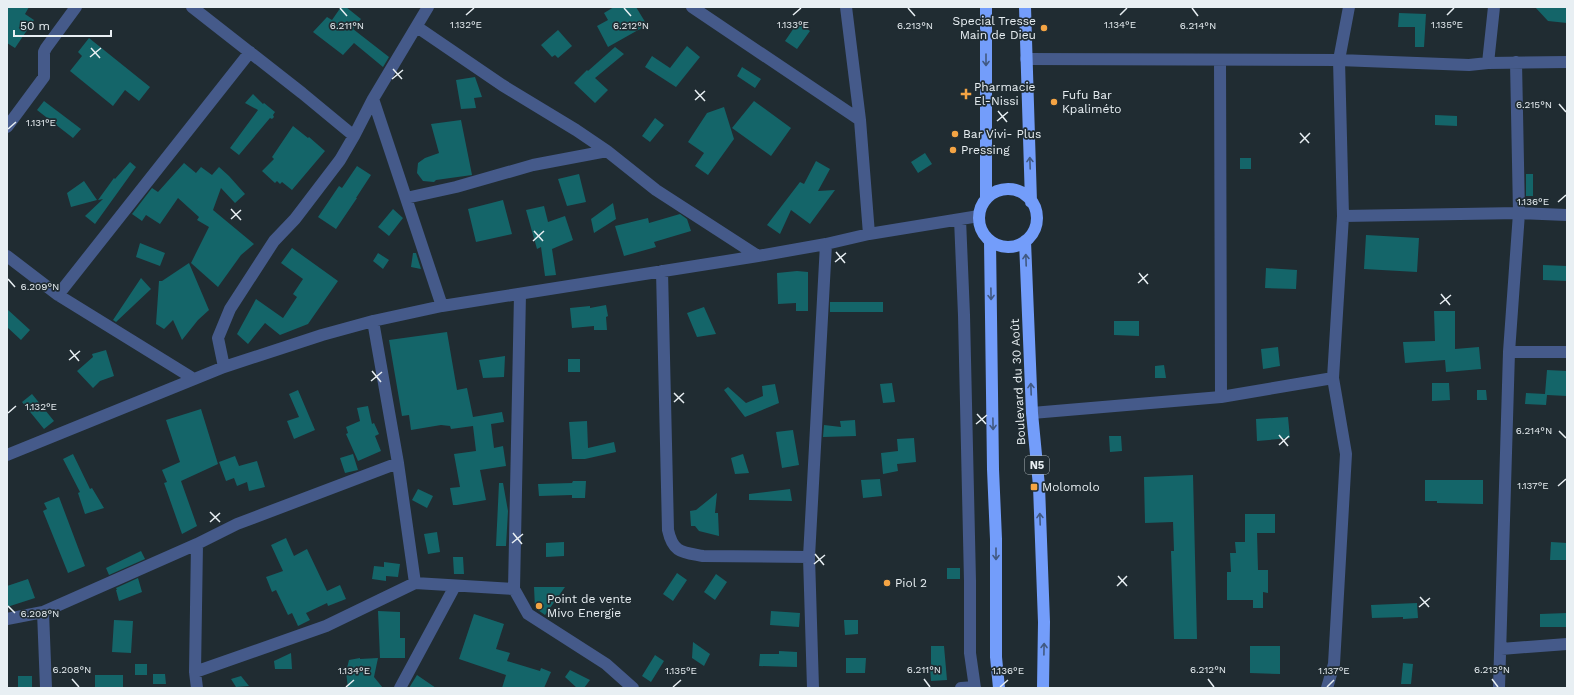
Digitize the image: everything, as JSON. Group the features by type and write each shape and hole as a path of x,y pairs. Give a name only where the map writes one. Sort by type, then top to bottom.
{"highway":[{"path":"986,7 986,199"},
{"path":"1025,7 1032,202 1036,219 1033,231 1025,241 1018,245 1008,247 999,246 990,241 982,230 979,216 981,206 986,199 1001,190 1009,190 1022,194 1032,202"},
{"name":"Boulevard du 30 Août","path":"990,241 993,468 996,539 996,657 999,688"},
{"name":"Boulevard du 30 Août","path":"1025,241 1032,413 1039,486 1044,622 1043,688"}],"street":[{"path":"7,127 44,77 44,52 76,7"},
{"path":"192,7 354,136"},
{"path":"692,7 860,120"},
{"path":"846,7 860,120 868,234"},
{"path":"1327,688 1334,664 1346,454 1332,378 1343,216 1339,60 1349,7"},
{"path":"1488,62 1494,7"},
{"path":"224,367 218,338 230,309 274,241 295,220 340,160 373,99 417,28 424,8"},
{"path":"417,28 502,84 576,130 607,151 656,190 758,256"},
{"path":"58,295 250,52"},
{"path":"1026,59 1339,60 1469,65 1488,62 1567,62"},
{"path":"1220,60 1221,397"},
{"path":"1499,688 1509,352 1519,213 1516,62"},
{"path":"373,99 442,306"},
{"path":"406,198 456,187 532,165 607,151"},
{"path":"1343,216 1519,213 1567,215"},
{"path":"7,455 224,367 373,320 442,306 758,256 826,244 868,234 979,216"},
{"path":"960,219 964,315 970,581 970,654 975,687 961,688"},
{"path":"813,688 809,557 826,244"},
{"path":"7,256 58,295 194,379"},
{"path":"662,271 668,530 670,541 676,549 690,554 703,556 809,557"},
{"path":"520,294 514,589 528,614 606,664 633,688"},
{"path":"373,320 398,463 416,583"},
{"path":"1509,352 1567,352"},
{"path":"1032,413 1221,397 1332,378"},
{"path":"7,619 43,612 249,519 398,463"},
{"path":"196,544 195,672 197,688"},
{"path":"195,672 326,626 416,583 514,589"},
{"path":"400,688 455,586"},
{"path":"43,612 46,688"},
{"path":"1501,649 1567,644"}],"building":[{"path":"7,7 29,7 25,14 34,20 15,48 7,43"},
{"path":"341,7 346,7 361,19 353,29 389,57 383,67 354,43 343,55 313,32 327,17 332,20"},
{"path":"614,7 636,7 647,25 608,47 597,26 608,20 604,13"},
{"path":"1535,7 1567,7 1567,23 1548,21"},
{"path":"1399,13 1426,14 1424,47 1415,47 1415,27 1398,27"},
{"path":"798,22 810,31 797,49 785,41"},
{"path":"558,30 572,46 558,58 555,55 552,57 541,45"},
{"path":"89,38 150,87 139,101 125,90 113,106 70,71 82,56 78,52"},
{"path":"687,46 700,57 676,87 645,67 652,56 670,68"},
{"path":"615,47 624,54 595,78 608,90 595,103 574,83"},
{"path":"742,67 761,79 755,88 737,76"},
{"path":"475,77 482,97 474,98 476,108 461,109 456,80"},
{"path":"253,94 263,104 264,103 275,112 273,115 274,117 272,119 270,118 239,155 230,148 258,110 245,103"},
{"path":"44,101 81,129 73,138 37,110"},
{"path":"754,101 791,128 771,156 732,128"},
{"path":"724,107 734,139 708,175 695,166 704,153 688,142 707,113"},
{"path":"1435,115 1457,116 1457,126 1435,125"},
{"path":"655,118 664,125 650,142 642,136"},
{"path":"461,120 472,175 436,180 434,182 423,181 417,173 418,163 425,158 439,153 431,124"},
{"path":"293,126 325,151 292,190 282,182 280,184 277,181 275,183 262,171 274,159 272,157"},
{"path":"925,153 932,164 918,173 911,162"},
{"path":"1240,158 1251,158 1251,169 1240,169"},
{"path":"816,161 830,169 818,191 835,190 810,224 791,210 780,234 767,225 800,182 804,184"},
{"path":"130,162 136,167 95,224 85,216 103,199 98,200 114,178 115,179"},
{"path":"184,163 196,173 201,167 212,175 219,167 245,194 235,203 221,188 213,210 254,244 241,255 218,287 191,263 209,227 197,220 199,217 178,198 160,224 146,215 142,221 132,214 152,188 158,192"},
{"path":"357,166 371,175 336,229 318,217 339,186 342,188"},
{"path":"579,174 586,202 567,206 558,179"},
{"path":"1526,174 1533,174 1533,196 1526,196"},
{"path":"84,181 97,200 71,207 67,193"},
{"path":"503,200 512,234 476,242 468,209"},
{"path":"613,203 616,219 594,233 591,219"},
{"path":"544,206 548,222 565,216 573,240 552,249 556,275 545,276 541,247 537,249 526,210"},
{"path":"393,209 403,218 389,236 378,227"},
{"path":"680,214 687,219 691,231 654,242 656,247 624,256 615,226 648,218 649,223"},
{"path":"1366,235 1419,238 1417,272 1364,269"},
{"path":"140,243 165,253 160,266 136,257"},
{"path":"292,248 338,281 308,324 280,335 265,323 248,344 237,334 256,299 283,318 297,297 293,294 303,279 281,263"},
{"path":"378,253 389,260 383,269 373,261"},
{"path":"413,253 416,253 421,269 411,267"},
{"path":"189,263 209,310 198,320 182,340 173,320 164,329 156,324 159,281 162,281"},
{"path":"1543,265 1567,266 1567,281 1543,280"},
{"path":"1266,268 1297,270 1296,289 1265,288"},
{"path":"797,271 808,272 808,311 796,311 796,303 778,304 777,273"},
{"path":"141,278 151,289 116,322 113,320"},
{"path":"830,302 883,302 883,312 830,312"},
{"path":"606,305 608,316 606,317 607,330 594,330 594,326 572,328 570,308 590,306 590,308"},
{"path":"704,307 716,334 697,337 687,313"},
{"path":"7,309 30,330 21,340 7,327"},
{"path":"1434,311 1455,311 1455,349 1479,347 1481,369 1446,372 1445,360 1405,363 1403,342 1435,341"},
{"path":"1114,321 1139,321 1139,336 1114,335"},
{"path":"447,332 457,390 467,388 473,417 502,412 504,422 491,424 494,448 503,446 506,466 480,470 486,500 457,505 453,505 450,488 460,487 454,454 476,451 473,426 451,429 450,426 441,425 411,430 409,415 402,416 389,340"},
{"path":"1278,347 1280,366 1263,369 1261,349"},
{"path":"106,350 114,376 100,381 93,388 77,371 93,357 92,354"},
{"path":"505,356 504,377 483,378 479,360"},
{"path":"568,359 580,359 580,372 568,372"},
{"path":"1164,365 1166,378 1155,378 1155,366"},
{"path":"1547,370 1567,371 1567,396 1547,395 1546,405 1525,404 1526,393 1545,394"},
{"path":"892,383 895,402 883,403 880,384"},
{"path":"1432,383 1449,383 1450,400 1432,401"},
{"path":"775,384 779,403 745,417 724,390 728,387 746,403 763,396 762,386"},
{"path":"298,390 315,430 294,439 287,421 299,417 289,394"},
{"path":"1477,390 1486,390 1487,400 1477,400"},
{"path":"32,394 54,421 44,429 22,402"},
{"path":"368,406 372,424 374,423 379,434 375,436 381,451 358,461 346,434 348,433 346,427 360,421 357,408"},
{"path":"201,409 218,464 181,481 197,526 182,534 164,483 167,482 162,470 180,462 166,420"},
{"path":"1288,417 1290,438 1257,441 1256,419"},
{"path":"855,420 856,436 823,437 824,425 841,427 840,421"},
{"path":"587,421 588,448 614,442 616,452 585,459 572,459 569,422"},
{"path":"793,430 799,465 782,468 776,432"},
{"path":"1109,436 1121,436 1122,451 1110,452"},
{"path":"914,438 916,462 897,464 898,471 883,474 881,453 898,451 897,439"},
{"path":"73,454 90,489 92,488 104,508 85,514 78,493 80,492 63,459"},
{"path":"353,454 358,470 345,473 340,458"},
{"path":"743,454 749,473 735,474 731,458"},
{"path":"235,456 239,466 257,461 265,487 249,491 247,482 237,486 234,478 226,481 219,462"},
{"path":"1193,475 1197,639 1174,639 1171,551 1174,551 1173,522 1145,523 1144,477"},
{"path":"880,479 882,496 863,498 861,480"},
{"path":"1425,480 1483,480 1483,504 1437,503 1437,501 1425,501"},
{"path":"573,481 586,481 585,498 572,498 572,495 539,496 538,484 572,483"},
{"path":"499,483 503,483 508,511 506,546 496,546"},
{"path":"418,489 433,496 427,508 412,500"},
{"path":"790,489 792,501 749,500 749,494"},
{"path":"717,493 715,513 718,513 719,536 699,531 695,526 691,526 690,511 696,510"},
{"path":"59,497 85,566 68,573 43,511 47,509 44,503"},
{"path":"1245,514 1275,514 1275,533 1257,533 1258,570 1268,570 1268,593 1263,592 1263,608 1253,608 1253,600 1227,600 1227,572 1231,572 1230,553 1236,553 1235,542 1245,542"},
{"path":"437,532 440,552 428,554 424,534"},
{"path":"286,538 294,556 307,549 327,591 340,585 346,599 328,606 327,603 306,613 310,620 298,626 292,613 288,615 276,590 272,592 266,577 283,571 271,545"},
{"path":"564,542 564,556 546,557 546,543"},
{"path":"1551,542 1567,543 1567,560 1550,560"},
{"path":"141,551 145,559 109,575 106,568"},
{"path":"453,557 463,557 464,574 454,574"},
{"path":"384,562 400,564 398,577 386,576 386,581 372,579 374,566 384,567"},
{"path":"947,568 960,568 960,579 947,579"},
{"path":"677,573 687,580 673,601 663,594"},
{"path":"716,574 727,582 715,600 704,592"},
{"path":"138,578 142,592 119,601 116,588"},
{"path":"28,579 35,598 7,607 7,586"},
{"path":"534,587 565,587 545,615 535,608"},
{"path":"1417,603 1418,618 1372,618 1371,605"},
{"path":"378,611 400,612 400,638 405,638 405,658 380,658"},
{"path":"771,611 800,613 799,627 770,625"},
{"path":"1567,613 1567,627 1540,627 1540,614"},
{"path":"474,614 504,624 496,649 510,653 507,661 540,671 541,668 551,672 544,688 502,688 506,675 459,659"},
{"path":"114,620 133,621 131,653 112,652"},
{"path":"844,620 858,620 858,634 845,635"},
{"path":"693,642 710,654 704,666 692,658"},
{"path":"931,646 944,646 947,680 931,681"},
{"path":"1250,646 1280,646 1280,674 1250,673"},
{"path":"779,651 797,652 797,667 759,666 760,654 779,654"},
{"path":"291,653 292,669 275,669 274,661"},
{"path":"655,655 664,661 651,682 642,676"},
{"path":"360,658 378,658 374,677 383,688 348,688 346,672 349,660"},
{"path":"846,658 866,658 865,673 846,673"},
{"path":"1403,663 1413,664 1411,684 1401,684"},
{"path":"135,664 147,664 147,675 135,675"},
{"path":"570,670 590,680 584,688 577,688 565,677"},
{"path":"153,674 165,674 166,684 153,684"},
{"path":"95,675 123,675 123,688 95,688"},
{"path":"417,675 436,688 409,688"},
{"path":"18,676 32,676 32,688 18,688"},
{"path":"241,676 249,686 236,687 231,679"}],"place":[{"name":"Special Tresse Main de Dieu","path":"1044,28"},
{"name":"Pharmacie El-Nissi","path":"966,94"},
{"name":"Fufu Bar Kpaliméto","path":"1054,102"},
{"name":"Bar Vivi- Plus","path":"955,134"},
{"name":"Pressing","path":"953,150"},
{"name":"Molomolo","path":"1034,487"},
{"name":"Piol 2","path":"887,583"},
{"name":"Point de vente Mivo Energie","path":"539,606"}]}
